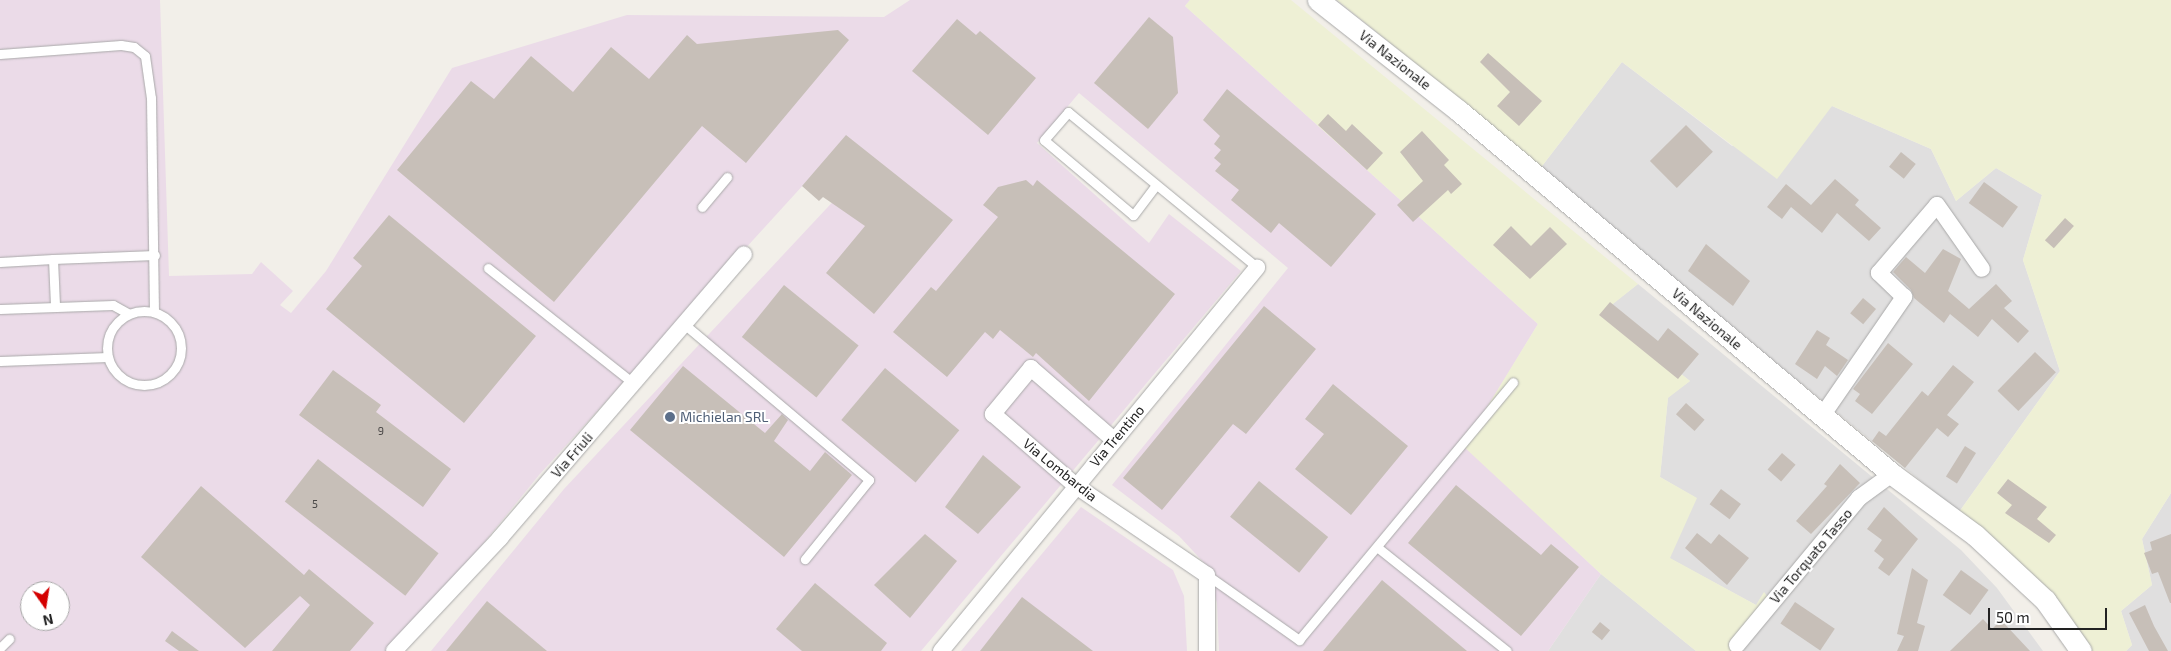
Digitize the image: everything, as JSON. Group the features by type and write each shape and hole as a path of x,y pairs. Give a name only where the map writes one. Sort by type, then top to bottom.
{"street":[{"name":"Via Nazionale","path":"1318,0 1459,111 1892,474 1974,536 2045,600 2081,651"},
{"path":"1822,416 1904,297 1879,273 1938,205 1982,270"},
{"name":"Via Friuli","path":"394,651 500,538 744,254"},
{"name":"Via Trentino","path":"941,651 1257,267"},
{"name":"Via Lombardia","path":"1114,440 1031,368 993,414 1076,486 1206,575"},
{"name":"Via Torquato Tasso","path":"1737,645 1860,498 1892,474"},
{"path":"1206,575 1206,651"}],"lane":[{"path":"0,54 121,45 134,47 144,56 151,98 154,312"},
{"path":"1156,185 1133,215 1044,140 1068,112 1257,267"},
{"path":"702,207 727,176"},
{"path":"0,262 154,256"},
{"path":"52,259 55,305"},
{"path":"488,268 633,383"},
{"path":"0,309 55,305 113,305 129,314 154,312 175,327 180,339 181,352 170,374 159,382 134,383 122,378 108,357 111,332 129,314"},
{"path":"684,324 869,480 805,559"},
{"path":"0,361 108,357"},
{"path":"1206,575 1299,640 1513,382"},
{"path":"1377,547 1507,651"},
{"path":"0,648 9,639"}],"shaded area":[{"path":"0,0 160,0 169,276 252,274 261,262 293,291 280,305 291,313 326,271 452,68 627,15 884,17 910,0 1190,0 1185,6 1538,324 1464,446 1601,574 1548,651 1219,651 1217,603 1207,566 1179,536 1112,485 1288,268 1079,93 1037,143 1149,243 1169,214 1241,271 921,651 431,651 564,489 841,193 815,172 539,475 396,651 0,651"},
{"path":"1622,62 1732,146 1832,106 1931,149 1956,201 1996,168 2042,195 2023,260 2060,371 1959,512 1539,170"},
{"path":"1638,284 1961,550 1997,588 2043,651 1732,651 1756,605 1669,558 1696,498 1660,477 1668,397 1690,381 1602,312"},
{"path":"2171,493 2171,651 2126,651 2132,645 2121,611 2152,585 2142,539"},
{"path":"1081,507 1173,570 1184,596 1187,651 961,651"},
{"path":"1601,574 1696,651 1548,651"}],"green space":[{"path":"1190,0 1291,0 1638,284 1603,312 1690,381 1668,398 1660,477 1697,498 1670,558 1756,605 1764,592 1773,604 1732,651 1696,651 1601,574 1463,446 1538,324 1185,6"},
{"path":"1337,0 2171,0 2171,493 2142,539 2152,585 2121,611 2132,645 2126,651 2076,651 1959,512 2060,371 2023,260 2042,195 1996,168 1956,201 1931,149 1832,106 1777,179 1622,62 1539,170 1447,89"}],"building":[{"path":"1149,17 1173,37 1178,93 1148,129 1094,83"},
{"path":"957,19 976,35 980,31 1036,78 988,135 912,71"},
{"path":"838,30 849,40 746,163 702,126 554,302 397,170 471,81 494,99 531,56 573,92 611,47 649,79 687,35 697,44"},
{"path":"1488,53 1542,101 1519,126 1497,106 1510,92 1480,62"},
{"path":"1227,89 1376,214 1331,267 1279,223 1271,233 1231,200 1239,190 1215,171 1221,164 1214,158 1221,150 1214,144 1220,136 1203,120"},
{"path":"1328,114 1346,131 1352,124 1383,153 1367,170 1318,125"},
{"path":"1686,125 1713,152 1677,188 1650,161"},
{"path":"1422,131 1449,160 1444,165 1462,184 1451,194 1448,190 1413,222 1397,205 1423,181 1400,152"},
{"path":"846,135 953,220 874,314 826,273 865,226 823,197 819,201 802,186"},
{"path":"1901,152 1916,164 1904,179 1889,167"},
{"path":"1835,179 1859,200 1855,205 1881,228 1869,241 1837,213 1822,233 1791,207 1782,219 1767,207 1786,184 1811,205"},
{"path":"1026,180 1033,186 1037,180 1175,294 1089,401 1036,353 1033,357 1000,330 993,339 985,332 947,377 893,332 931,287 936,291 998,217 983,205 998,187"},
{"path":"1984,182 2018,207 2003,228 1969,203"},
{"path":"389,215 536,336 464,423 326,309 362,266 353,258"},
{"path":"2065,218 2074,226 2054,248 2045,240"},
{"path":"1511,226 1531,246 1550,227 1567,244 1530,279 1493,245"},
{"path":"1706,244 1750,281 1733,306 1688,271"},
{"path":"1943,249 1961,259 1948,291 1969,309 1996,284 2012,301 2004,308 2029,331 2018,343 1992,319 1978,337 1950,314 1944,323 1914,298 1911,290 1893,272 1906,257 1925,273"},
{"path":"784,285 859,345 816,397 742,337"},
{"path":"1863,298 1876,309 1863,324 1850,313"},
{"path":"1610,302 1658,341 1668,328 1699,354 1678,379 1599,315"},
{"path":"1264,306 1316,349 1246,434 1233,424 1162,510 1123,478"},
{"path":"1817,330 1830,338 1826,345 1848,360 1837,376 1825,366 1817,379 1795,364"},
{"path":"1888,343 1913,364 1872,414 1855,401 1860,394 1853,389"},
{"path":"2035,352 2056,372 2018,411 1997,391"},
{"path":"1953,365 1974,382 1947,415 1959,424 1948,437 1937,428 1905,468 1872,441 1879,431 1886,436 1922,391 1928,396"},
{"path":"683,366 765,433 782,414 788,420 774,441 810,471 825,452 852,475 784,557 630,430"},
{"path":"885,368 959,430 916,482 841,420"},
{"path":"333,370 381,405 376,412 451,469 423,507 299,415"},
{"path":"1333,384 1408,446 1351,515 1295,469 1324,434 1305,419"},
{"path":"1686,403 1705,420 1695,431 1676,414"},
{"path":"1965,446 1976,453 1957,483 1946,477"},
{"path":"1782,453 1796,465 1781,481 1768,470"},
{"path":"983,455 1021,487 978,534 945,507"},
{"path":"318,459 439,553 405,596 285,502"},
{"path":"1840,464 1860,483 1811,534 1796,521 1827,486 1824,484"},
{"path":"2008,479 2047,507 2037,519 2056,535 2049,543 2005,513 2012,505 1997,493"},
{"path":"1259,481 1328,537 1299,573 1230,517"},
{"path":"1456,485 1541,555 1551,544 1579,567 1521,636 1408,543"},
{"path":"201,486 304,575 309,569 374,623 350,651 272,651 310,605 300,596 245,648 141,557"},
{"path":"1721,489 1741,504 1730,519 1710,504"},
{"path":"1884,507 1918,539 1889,576 1878,568 1884,559 1874,551 1882,540 1867,529"},
{"path":"1697,533 1711,544 1719,534 1749,558 1727,585 1685,548"},
{"path":"925,534 957,561 910,618 874,585"},
{"path":"2171,534 2170,603 2158,572 2152,574 2144,553 2152,550 2150,542"},
{"path":"1912,568 1928,580 1917,623 1925,626 1918,651 1897,651 1904,636 1897,634"},
{"path":"1961,570 1989,590 1970,615 1943,595"},
{"path":"1382,580 1467,651 1323,651"},
{"path":"815,583 887,643 881,651 802,651 776,629"},
{"path":"1022,597 1093,651 980,651"},
{"path":"487,601 547,651 446,651"},
{"path":"1795,602 1835,629 1820,650 1780,624"},
{"path":"2145,605 2168,651 2149,651 2129,613"},
{"path":"1983,619 1992,629 2001,620 2030,651 1950,651"},
{"path":"1600,622 1610,630 1602,640 1592,632"},
{"path":"172,631 199,651 179,651 165,641"}],"place":[{"name":"Michielan SRL","path":"670,417"}]}
